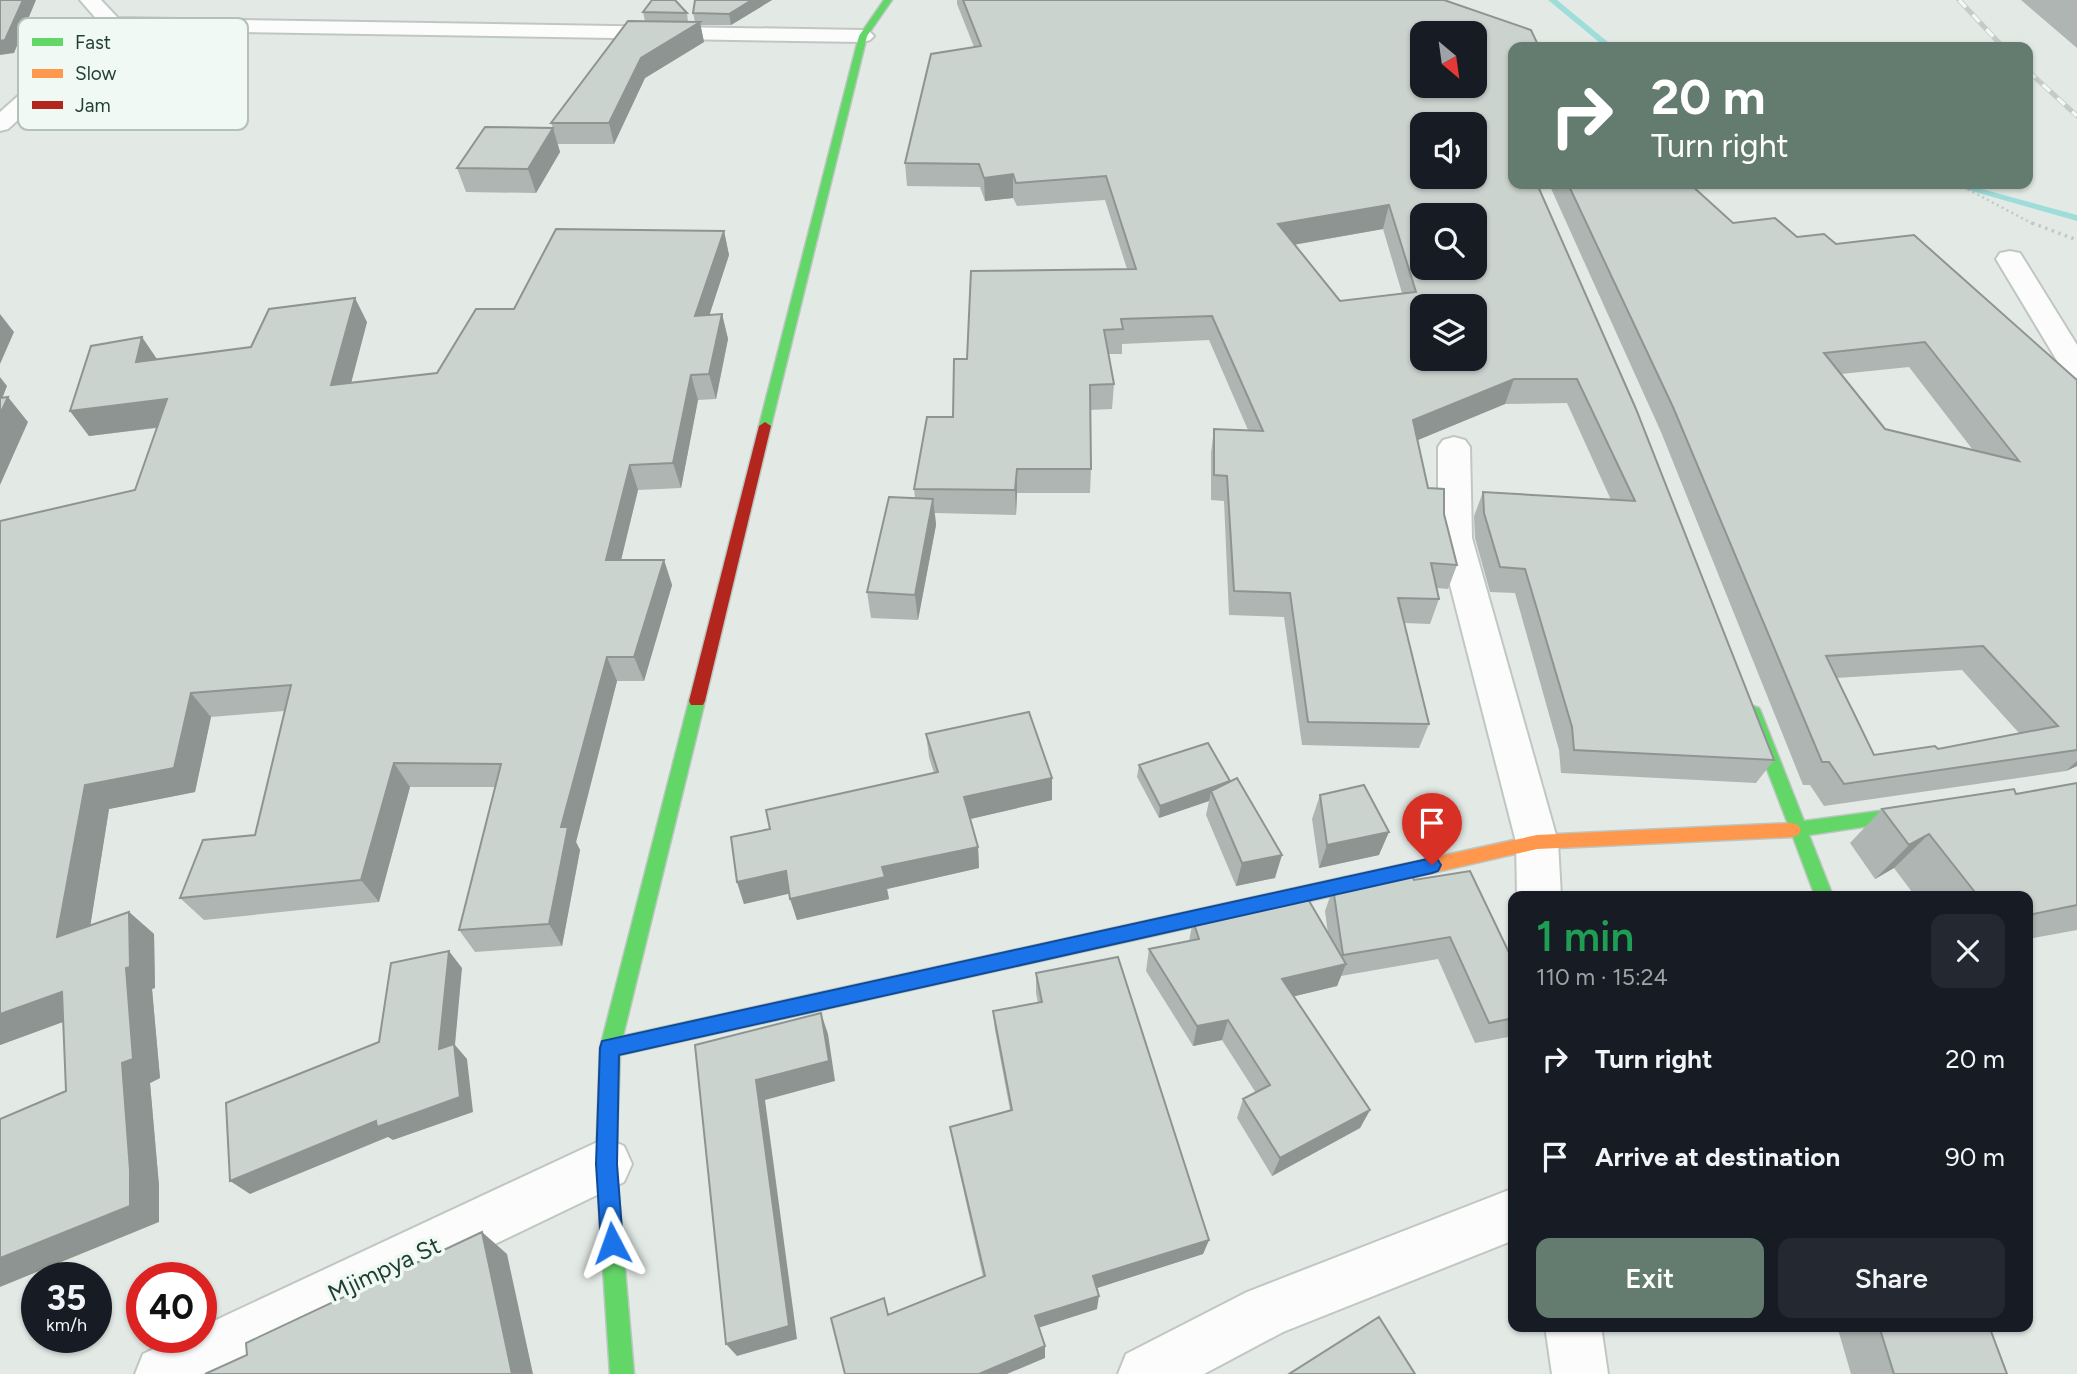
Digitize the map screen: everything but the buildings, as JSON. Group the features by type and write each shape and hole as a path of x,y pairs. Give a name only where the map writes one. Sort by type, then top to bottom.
{"street":[{"path":"90,0 106,18"},
{"path":"622,1374 606,1164 610,1048 863,36 888,0"},
{"path":"248,26 863,36"},
{"path":"3,119 18,106"},
{"path":"2010,259 2077,369"},
{"path":"1454,447 1455,538 1537,842 1539,891"},
{"path":"1749,702 1822,891"},
{"path":"610,1048 1537,842 1800,830 1945,809"},
{"name":"Mjimpya St","path":"163,1374 606,1164"},
{"path":"1146,1374 1266,1311 1508,1216"},
{"path":"1574,1332 1580,1374"}],"path":[{"path":"1967,189 2039,227 2077,240"}],"waterway":[{"path":"1552,0 1604,42"},
{"path":"1970,189 2077,218"}],"railway":[{"path":"1959,0 1998,42"},
{"path":"2033,76 2077,116"}],"traffic: fast":[{"path":"765,426 863,36 888,0"},
{"path":"622,1374 606,1164 610,1048 697,701"},
{"path":"1753,712 1822,891"},
{"path":"1792,830 1924,812"},
{"path":"610,1048 1345,885"}],"traffic: slow":[{"path":"1345,885 1537,842 1792,830"}],"traffic: jam":[{"path":"697,701 765,426"}],"route":[{"path":"612,1243 606,1164 610,1048 1432,865"}]}
